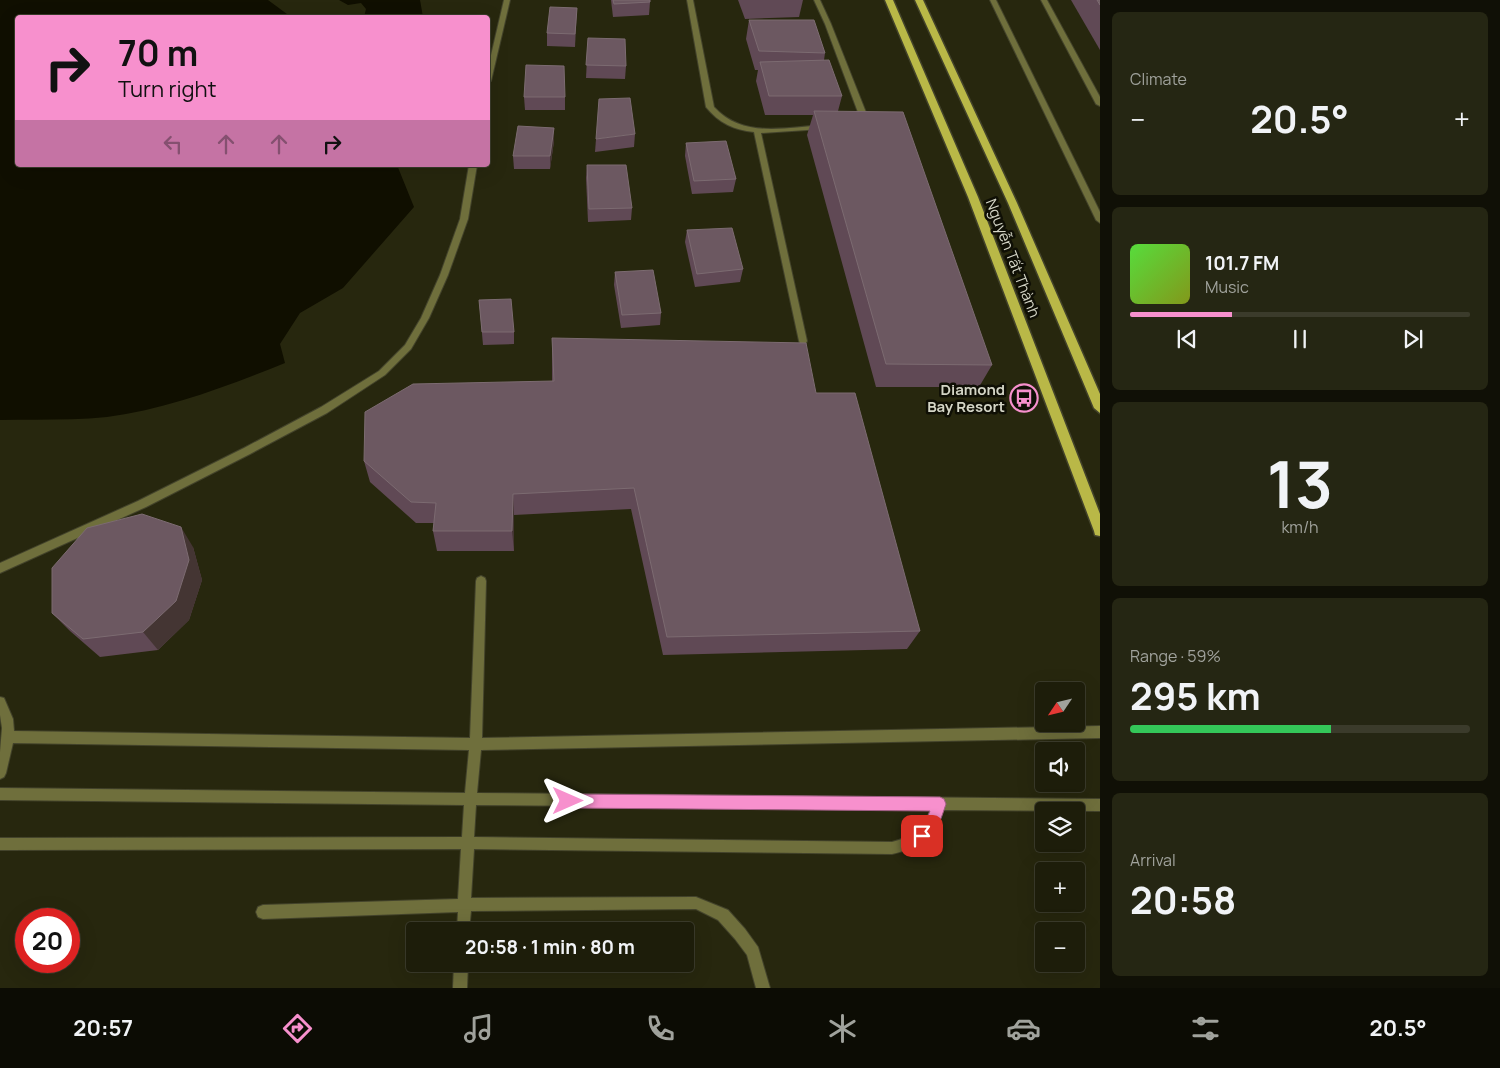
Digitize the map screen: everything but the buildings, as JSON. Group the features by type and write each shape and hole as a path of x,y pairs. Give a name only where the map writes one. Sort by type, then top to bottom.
{"main road":[{"name":"Nguyễn Tất Thành","path":"889,0 937,107 989,235 1100,531"},
{"name":"Nguyễn Tất Thành","path":"919,0 956,77 1041,268 1100,408"}],"lane":[{"path":"490,72 506,0"},
{"path":"690,0 710,107 715,115 727,124 757,130 834,126"},
{"path":"816,0 828,24 863,114 861,122 852,126"},
{"path":"993,0 1100,220"},
{"path":"1044,0 1100,104"},
{"path":"757,130 804,341"},
{"path":"0,568 142,504 324,410 382,373 408,347 425,318 464,219 474,167"},
{"path":"463,922 470,800 476,744 481,581"},
{"path":"0,702 6,712 9,737 8,749 0,773"},
{"path":"9,737 476,744 1100,732"},
{"path":"0,794 1100,805"},
{"path":"0,844 468,842 892,848 911,844 922,836 932,825 940,804"},
{"path":"263,912 464,905 696,904 723,915 740,934 753,952 762,988"},
{"path":"460,988 461,972"}],"shaded area":[{"path":"0,0 268,0 288,15 15,15 15,167 398,167 414,207 343,288 300,313 280,344 285,363 198,396 130,413 80,419 0,420"},
{"path":"339,0 420,0 423,15 364,15 366,9 361,3 348,5"}],"place":[{"name":"Diamond Bay Resort","path":"1024,398"}],"route":[{"path":"568,801 940,804 932,825 922,836"}]}
